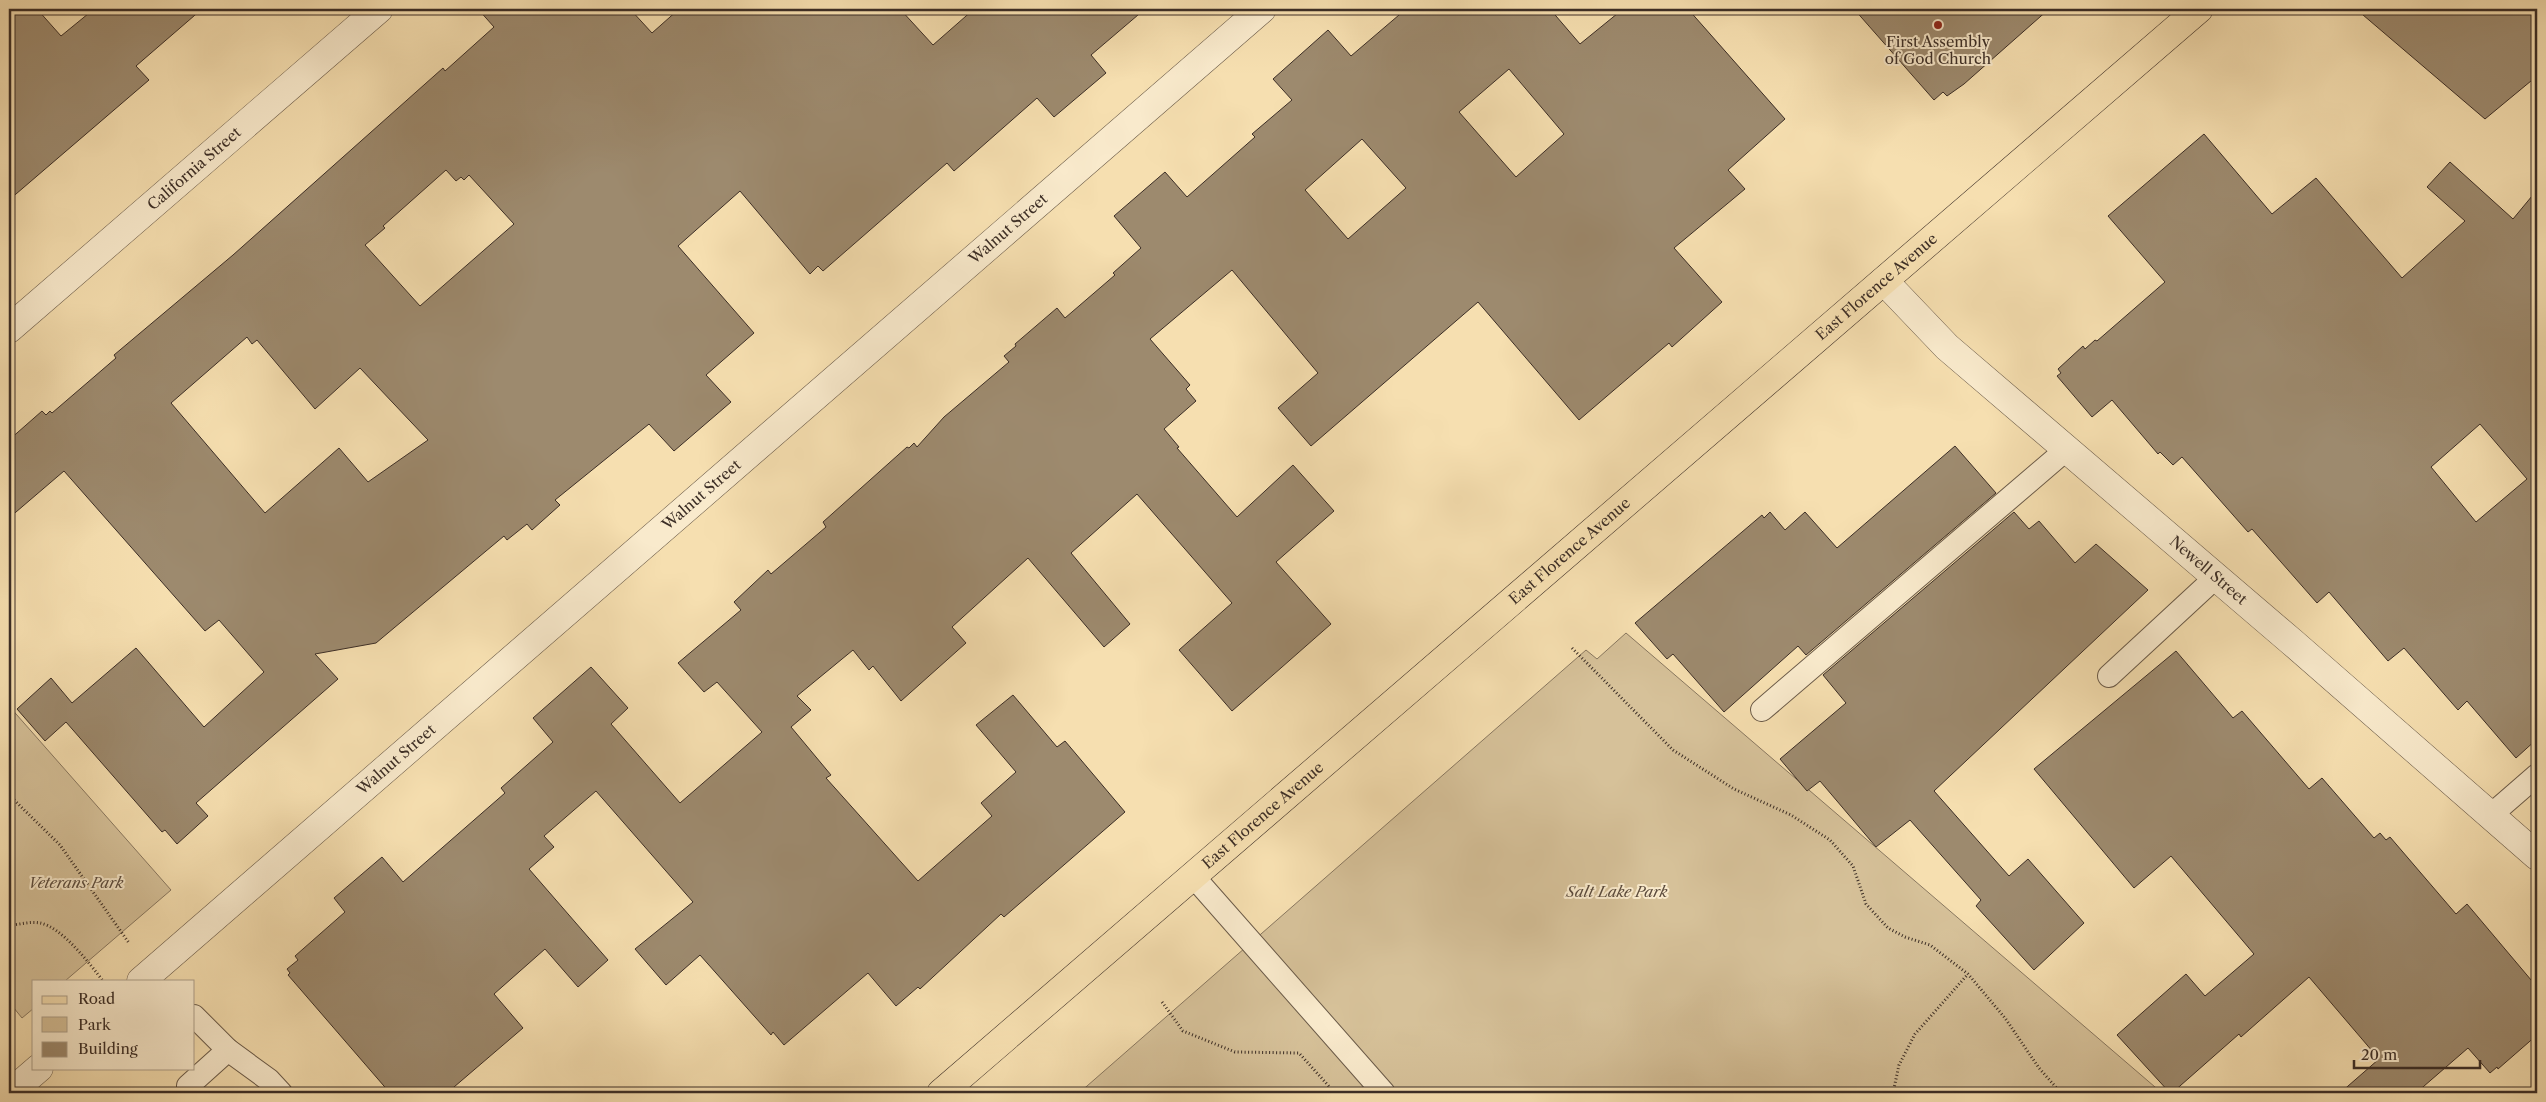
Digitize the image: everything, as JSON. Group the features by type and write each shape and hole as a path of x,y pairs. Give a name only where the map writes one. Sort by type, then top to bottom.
{"main road":[{"name":"East Florence Avenue","path":"940,1093 2198,9"}],"street":[{"name":"California Street","path":"9,329 379,9"},
{"name":"Walnut Street","path":"151,978 1262,9"},
{"name":"Newell Street","path":"1884,281 1947,347 2292,642 2537,856"},
{"path":"10,1093 37,1070"}],"lane":[{"path":"1762,710 2067,449"},
{"path":"2109,676 2215,578"},
{"path":"2491,815 2537,775"},
{"path":"1193,876 1384,1093"},
{"path":"195,1017 228,1050 269,1080 281,1093"},
{"path":"189,1093 188,1086 228,1050"}],"path":[{"path":"1572,648 1673,750 1734,789 1791,815 1830,840 1853,866 1866,904 1888,928 1905,937 1930,945 1968,974 2005,1018 2039,1068 2061,1093"},
{"path":"9,794 60,845 151,978"},
{"path":"9,925 39,923 49,926 62,935 103,980"},
{"path":"1893,1093 1899,1065 1915,1034 1968,974"},
{"path":"1162,1002 1183,1030 1235,1052 1300,1053 1335,1093"}],"green space":[{"name":"Salt Lake Park","path":"1626,633 2162,1093 1079,1093 1586,650 1597,659"},
{"name":"Veterans Park","path":"9,706 171,890 66,980 32,980 32,1010 22,1018 9,1002"}],"building":[{"path":"19,9 37,9 61,36 94,9 202,9 136,66 149,80 9,200 9,18"},
{"path":"478,9 630,9 652,33 679,9 900,9 933,45 974,9 1145,9 1091,55 1106,73 1054,117 1037,98 954,171 947,163 823,271 818,266 810,274 740,191 678,246 754,333 706,375 731,402 674,451 649,424 555,500 560,505 532,530 527,524 507,540 504,536 376,643 315,654 338,679 196,803 208,816 177,844 165,830 162,832 66,722 45,741 17,709 51,678 72,703 136,648 204,727 264,672 219,620 205,631 64,471 9,518 9,440 42,411 46,415 50,411 52,413 116,358 114,355 233,255 443,68 445,71 494,27","holes":["446,170 456,181 461,177 464,180 469,175 514,224 420,306 365,245 385,228 383,226","247,337 252,344 257,340 315,409 360,368 428,440 368,482 339,448 265,513 171,403"]},
{"path":"1406,9 1550,9 1580,44 1623,9 1688,9 1785,119 1728,170 1745,189 1674,248 1722,302 1672,347 1669,343 1579,420 1478,302 1311,446 1278,408 1318,373 1232,270 1150,339 1190,385 1186,389 1196,401 1164,429 1179,447 1177,448 1237,517 1293,465 1334,511 1276,562 1331,624 1232,711 1179,650 1232,603 1137,494 1071,553 1130,624 1104,647 1028,558 952,627 966,643 901,701 873,666 869,670 853,650 797,696 811,710 791,727 831,775 826,778 918,881 992,816 981,803 1016,772 976,725 1013,695 1057,747 1065,741 1125,812 1004,917 1001,914 920,989 918,987 896,1006 868,973 784,1045 773,1032 771,1035 700,955 666,985 635,949 693,902 596,791 544,836 554,847 529,869 608,960 578,987 545,949 494,994 523,1028 447,1093 390,1093 288,975 290,973 287,969 298,960 295,956 345,912 334,898 382,857 403,882 505,793 501,788 553,742 533,718 591,667 628,708 611,724 680,803 762,732 717,682 704,692 678,663 741,610 734,602 768,570 771,574 826,527 823,522 907,447 909,448 914,443 917,447 944,417 1009,362 1004,356 1016,346 1015,344 1057,308 1065,318 1115,275 1113,273 1141,248 1114,216 1165,172 1187,197 1255,137 1252,134 1292,100 1273,79 1328,30 1351,56","holes":["1509,69 1564,134 1516,177 1459,112","1362,139 1406,188 1348,239 1305,190"]},
{"path":"1854,9 2049,9 1964,84 1947,96 1943,92 1934,100"},
{"path":"2356,9 2537,9 2537,76 2485,119"},
{"path":"2204,134 2272,214 2316,178 2402,278 2465,221 2427,187 2450,162 2513,219 2537,190 2537,739 2516,758 2467,701 2458,710 2404,648 2388,661 2329,592 2317,603 2252,529 2248,532 2182,457 2173,465 2160,452 2158,454 2112,400 2092,417 2057,376 2061,373 2058,369 2083,346 2085,349 2095,340 2097,341 2165,282 2108,216","holes":["2480,424 2527,479 2476,522 2431,467"]},
{"path":"1955,446 1996,493 1806,655 1798,646 1724,712 1673,654 1667,659 1635,623 1762,515 1764,518 1770,512 1785,530 1805,512 1837,548"},
{"path":"2014,512 2029,529 2039,521 2075,563 2096,544 2148,590 1934,791 2009,876 2028,859 2084,923 2034,970 1976,906 1981,900 1910,820 1876,847 1820,781 1807,791 1780,759 1846,703 1823,675"},
{"path":"2176,651 2233,718 2242,711 2309,789 2322,778 2374,838 2380,833 2386,840 2390,837 2456,914 2467,904 2537,987 2537,1035 2498,1069 2497,1067 2490,1073 2468,1048 2416,1093 2340,1093 2379,1059 2309,977 2241,1037 2239,1034 2172,1093 2117,1035 2186,974 2205,996 2254,954 2171,856 2134,888 2034,769"}],"place":[{"name":"First Assembly of God Church","path":"1938,25"}]}
